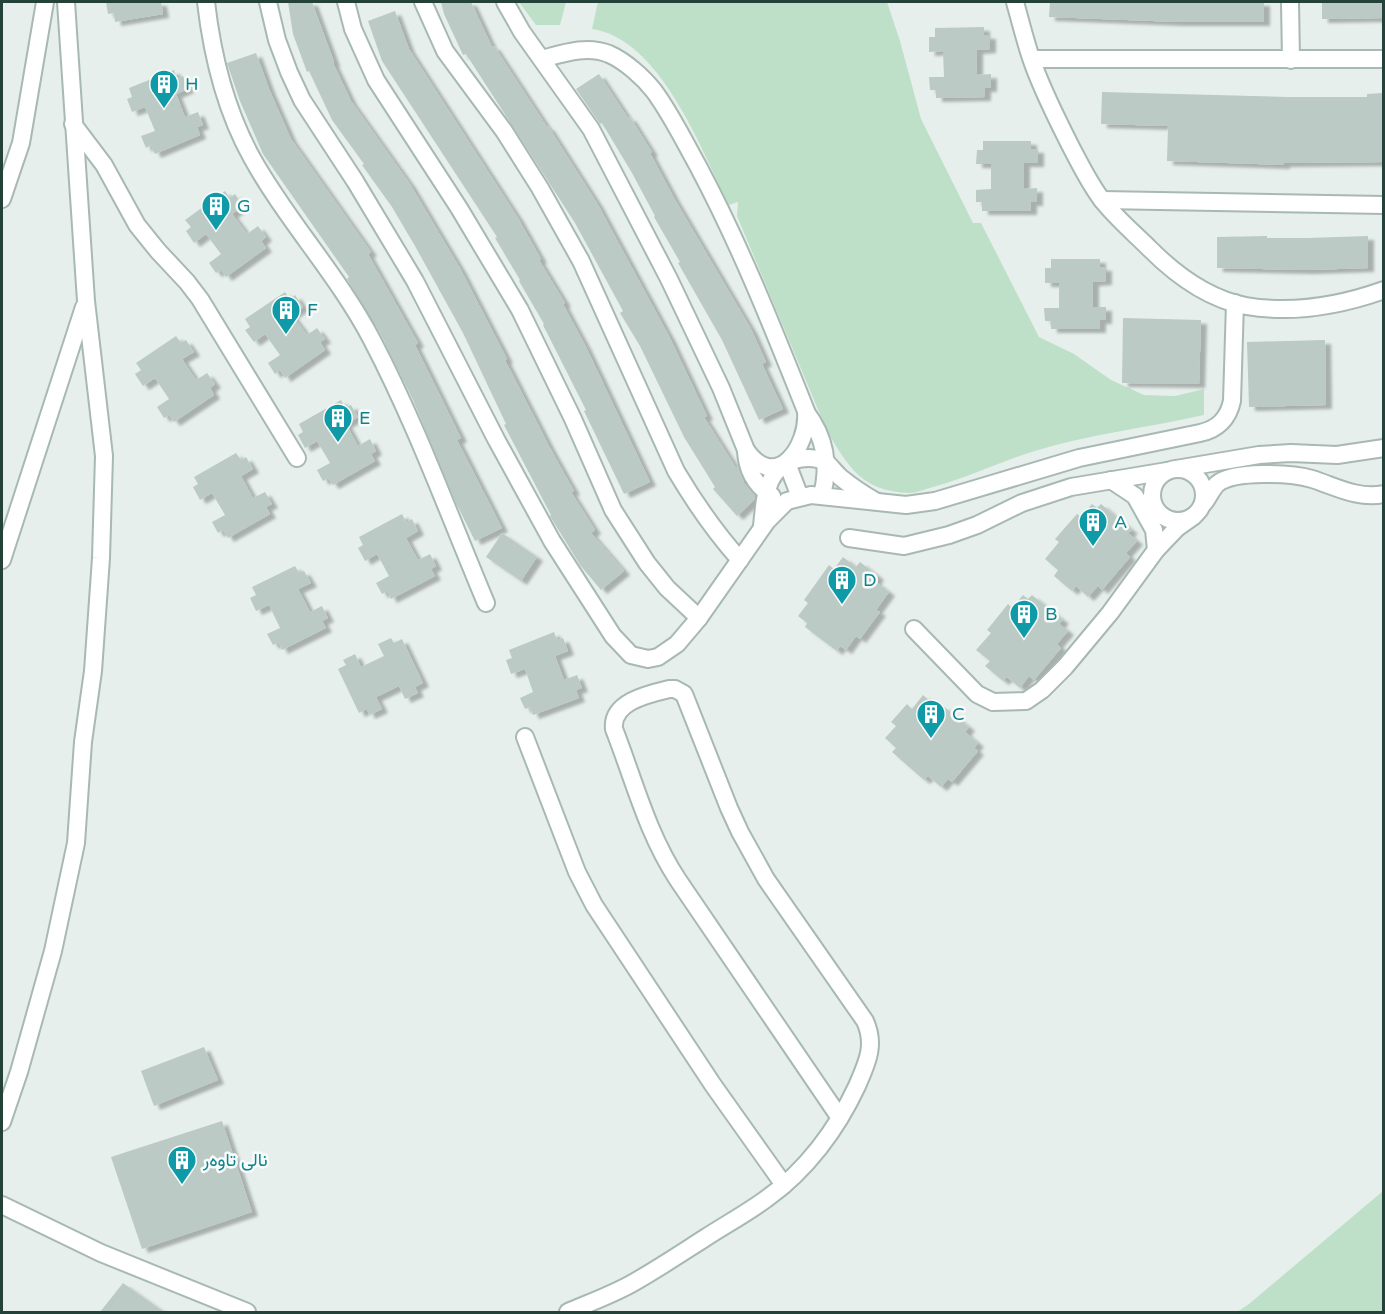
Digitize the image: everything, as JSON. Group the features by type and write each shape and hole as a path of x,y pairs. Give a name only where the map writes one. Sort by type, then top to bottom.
{"street":[{"path":"2,199 21,142 45,2"},
{"path":"2,1122 19,1072 53,951 76,843 84,742 93,671 100,569 104,456 86,301 66,2"},
{"path":"206,2 215,59 242,138 281,202 349,299 372,340 407,412 486,603"},
{"path":"268,2 277,40 302,100 355,181 410,273 445,336 496,439 563,558 613,636 631,656 648,659 667,652 677,644 699,618 773,513 794,499"},
{"path":"346,2 353,29 376,80 454,199 519,310 573,420 613,510 647,563 667,588 699,618"},
{"path":"423,2 446,51 504,131 534,178 581,261 676,471 706,518 740,560"},
{"path":"505,2 522,32 591,129 669,279 695,338 721,388 746,450 750,473 765,492 780,500 822,495 906,505 935,501 1079,458 1208,432 1227,417 1233,401 1235,303"},
{"path":"1015,2 1032,59 1059,124 1083,171 1102,200 1160,259 1185,280 1215,297 1245,306 1279,309 1313,308 1352,301 1383,290"},
{"path":"1290,2 1291,60"},
{"path":"542,59 576,50 592,49 609,54 641,76 654,90 683,138 733,236 766,310 806,411 822,440 826,463 826,479 822,495"},
{"path":"1032,59 1383,60"},
{"path":"73,124 104,165 137,225 188,282 200,299 297,458"},
{"path":"1102,200 1383,205"},
{"path":"2,560 86,301"},
{"path":"762,530 765,492 772,475 794,457 803,440 807,421 806,411"},
{"path":"849,538 904,546 949,535 977,525 1022,503 1071,487 1259,455 1291,453 1337,455 1383,448"},
{"path":"746,450 764,465 772,467 810,458 826,463 849,484 876,501"},
{"path":"787,463 794,499"},
{"path":"1185,469 1200,479 1204,487 1199,510 1186,520 1170,520 1156,510 1152,492 1160,476 1172,470 1185,469"},
{"path":"914,629 978,694 993,702 1026,701 1042,690 1065,668 1110,614 1156,550 1176,528 1199,510 1217,484 1230,478 1272,474 1310,478 1335,488 1368,496 1383,494"},
{"path":"1111,480 1135,496 1154,531 1156,550"},
{"path":"568,1312 628,1285 670,1261 784,1185 814,1153 840,1118 870,1054 871,1038 866,1021 766,879 753,856 729,808 684,694 669,688 622,706 614,717 614,729 660,849 678,880 840,1118"},
{"path":"525,737 577,872 594,905 713,1085 784,1185"},
{"path":"2,1205 101,1253 247,1312"}],"green space":[{"path":"519,2 566,2 560,25 536,25"},
{"path":"598,2 887,2 921,119 973,223 981,223 1039,337 1074,354 1111,380 1144,395 1175,396 1204,389 1204,415 1056,445 916,492 893,491 879,488 868,482 850,466 827,431 737,216 738,202 729,205 692,128 658,75 639,53 617,37 592,29"},
{"path":"1383,1191 1383,1312 1237,1312 1249,1304"}],"building":[{"path":"106,2 161,2 163,14 115,22 114,13 108,14"},
{"path":"288,2 312,2 333,63 351,101 410,184 461,270 574,491 571,492 595,530 591,533 624,571 601,590 580,565 550,516 504,425 506,424 463,333 415,246 392,207 362,165 364,164 332,120 309,71 307,72 293,34"},
{"path":"441,2 471,2 492,47 494,46 548,126 597,203 670,338 707,416 704,417 736,468 738,466 744,483 755,496 754,500 737,516 713,489 715,487 684,437 640,346 620,313 623,311 575,223 466,54 463,55 444,14"},
{"path":"1050,2 1264,2 1264,22 1179,22 1049,17"},
{"path":"1322,2 1383,2 1383,18 1322,19"},
{"path":"395,11 409,49 518,218 541,259 539,260 565,303 563,304 650,482 624,494 544,324 495,238 497,237 382,61 368,21"},
{"path":"984,27 984,35 990,35 990,49 977,50 977,75 991,74 991,88 985,88 985,97 936,98 936,90 930,90 929,77 944,77 943,51 929,52 929,37 935,37 935,28"},
{"path":"256,53 291,139 371,252 368,254 418,343 415,345 461,438 457,440 502,528 475,541 456,503 413,400 381,335 347,279 349,277 263,154 240,101 227,63"},
{"name":"H","path":"174,70 177,78 183,76 188,89 176,94 185,117 198,112 203,125 197,127 200,135 155,154 151,145 146,148 141,136 155,131 145,107 132,112 127,99 132,97 129,88"},
{"path":"599,74 652,152 650,153 674,198 751,329 766,362 762,364 783,409 759,420 722,340 678,263 680,262 632,173 602,123 600,124 576,89"},
{"path":"1102,92 1289,97 1367,97 1367,94 1383,93 1383,162 1284,163 1284,165 1167,161 1168,126 1101,124"},
{"path":"983,141 1031,141 1031,149 1038,149 1038,163 1024,163 1024,189 1037,188 1037,202 1031,202 1031,211 982,211 982,202 976,202 976,190 991,189 991,164 976,164 977,150 983,150"},
{"name":"G","path":"225,191 230,198 235,194 243,206 232,214 247,234 258,226 266,237 261,241 266,248 226,277 221,270 216,273 209,263 221,254 206,234 194,243 186,231 191,227 185,220"},
{"path":"1267,236 1267,238 1308,238 1368,236 1368,268 1308,270 1217,268 1217,237"},
{"path":"1051,259 1100,259 1100,267 1106,267 1106,281 1093,282 1093,307 1106,307 1106,320 1100,320 1100,329 1051,329 1051,321 1045,321 1044,308 1059,308 1059,283 1045,283 1045,268 1051,268"},
{"name":"F","path":"285,292 290,299 295,295 303,307 292,315 307,335 317,328 325,339 320,342 325,350 285,378 280,370 275,374 268,363 280,355 265,334 254,342 245,330 250,327 245,319"},
{"path":"1123,318 1201,320 1199,384 1122,383"},
{"path":"176,336 181,343 186,340 194,352 182,359 196,380 207,373 215,384 210,388 214,395 174,422 169,415 164,418 157,407 169,399 155,378 143,386 135,374 141,370 136,363"},
{"path":"1325,340 1326,405 1249,407 1247,342"},
{"name":"E","path":"341,400 345,408 351,405 358,417 346,424 358,446 370,439 376,451 371,454 375,461 333,485 328,478 323,481 317,470 330,463 317,441 305,448 298,435 303,432 299,424"},
{"path":"236,453 241,460 246,457 253,469 241,476 253,498 265,492 272,504 266,507 270,514 228,538 223,530 218,533 212,522 225,515 212,493 200,500 193,487 198,484 194,477"},
{"name":"A","path":"1092,504 1097,508 1101,504 1132,530 1128,533 1137,541 1126,553 1130,557 1102,590 1098,586 1088,597 1076,586 1072,591 1054,576 1058,570 1045,559 1059,542 1055,539 1077,514 1081,517"},
{"path":"402,514 406,522 412,519 418,531 406,538 418,560 430,554 436,566 431,569 435,576 391,599 387,591 382,594 376,583 389,576 377,554 365,561 358,548 363,545 359,537"},
{"path":"502,533 537,557 521,581 486,557"},
{"name":"D","path":"843,557 856,567 860,562 878,576 875,581 889,592 876,610 880,612 860,639 856,636 846,650 840,646 837,651 805,627 807,623 798,616 808,603 804,600 829,565 834,569"},
{"path":"295,566 299,573 304,571 311,583 298,589 310,612 322,606 328,618 322,621 326,628 282,650 278,642 273,645 267,634 280,628 269,605 256,611 250,598 256,595 252,587"},
{"name":"B","path":"1023,595 1028,599 1032,595 1063,620 1059,624 1068,631 1057,644 1061,648 1034,680 1029,676 1020,688 1007,677 1003,681 985,666 990,661 976,650 991,633 987,630 1008,604 1012,608"},
{"path":"554,632 557,640 563,638 568,651 555,656 564,680 577,675 582,688 576,690 579,698 533,715 530,707 525,709 520,698 533,692 525,669 511,674 506,660 512,658 509,650"},
{"path":"391,638 394,643 402,639 423,683 415,687 418,693 405,699 399,686 376,697 382,709 369,715 367,709 359,713 338,669 346,665 343,660 355,654 361,667 384,656 378,644"},
{"name":"C","path":"923,695 940,710 943,706 969,727 965,732 978,743 974,748 978,751 952,782 948,779 941,787 928,776 924,780 892,752 896,748 885,738 896,726 891,722 907,704 912,709"},
{"path":"204,1047 218,1080 154,1106 141,1071"},
{"name":"نالی تاوەر","path":"222,1121 252,1212 142,1249 111,1157"},
{"path":"123,1283 164,1312 100,1312"}],"place":[{"name":"H","path":"164,110"},
{"name":"G","path":"216,232"},
{"name":"F","path":"286,336"},
{"name":"E","path":"338,444"},
{"name":"A","path":"1093,548"},
{"name":"D","path":"842,606"},
{"name":"B","path":"1024,640"},
{"name":"C","path":"931,740"},
{"name":"نالی تاوەر","path":"182,1186"}]}
